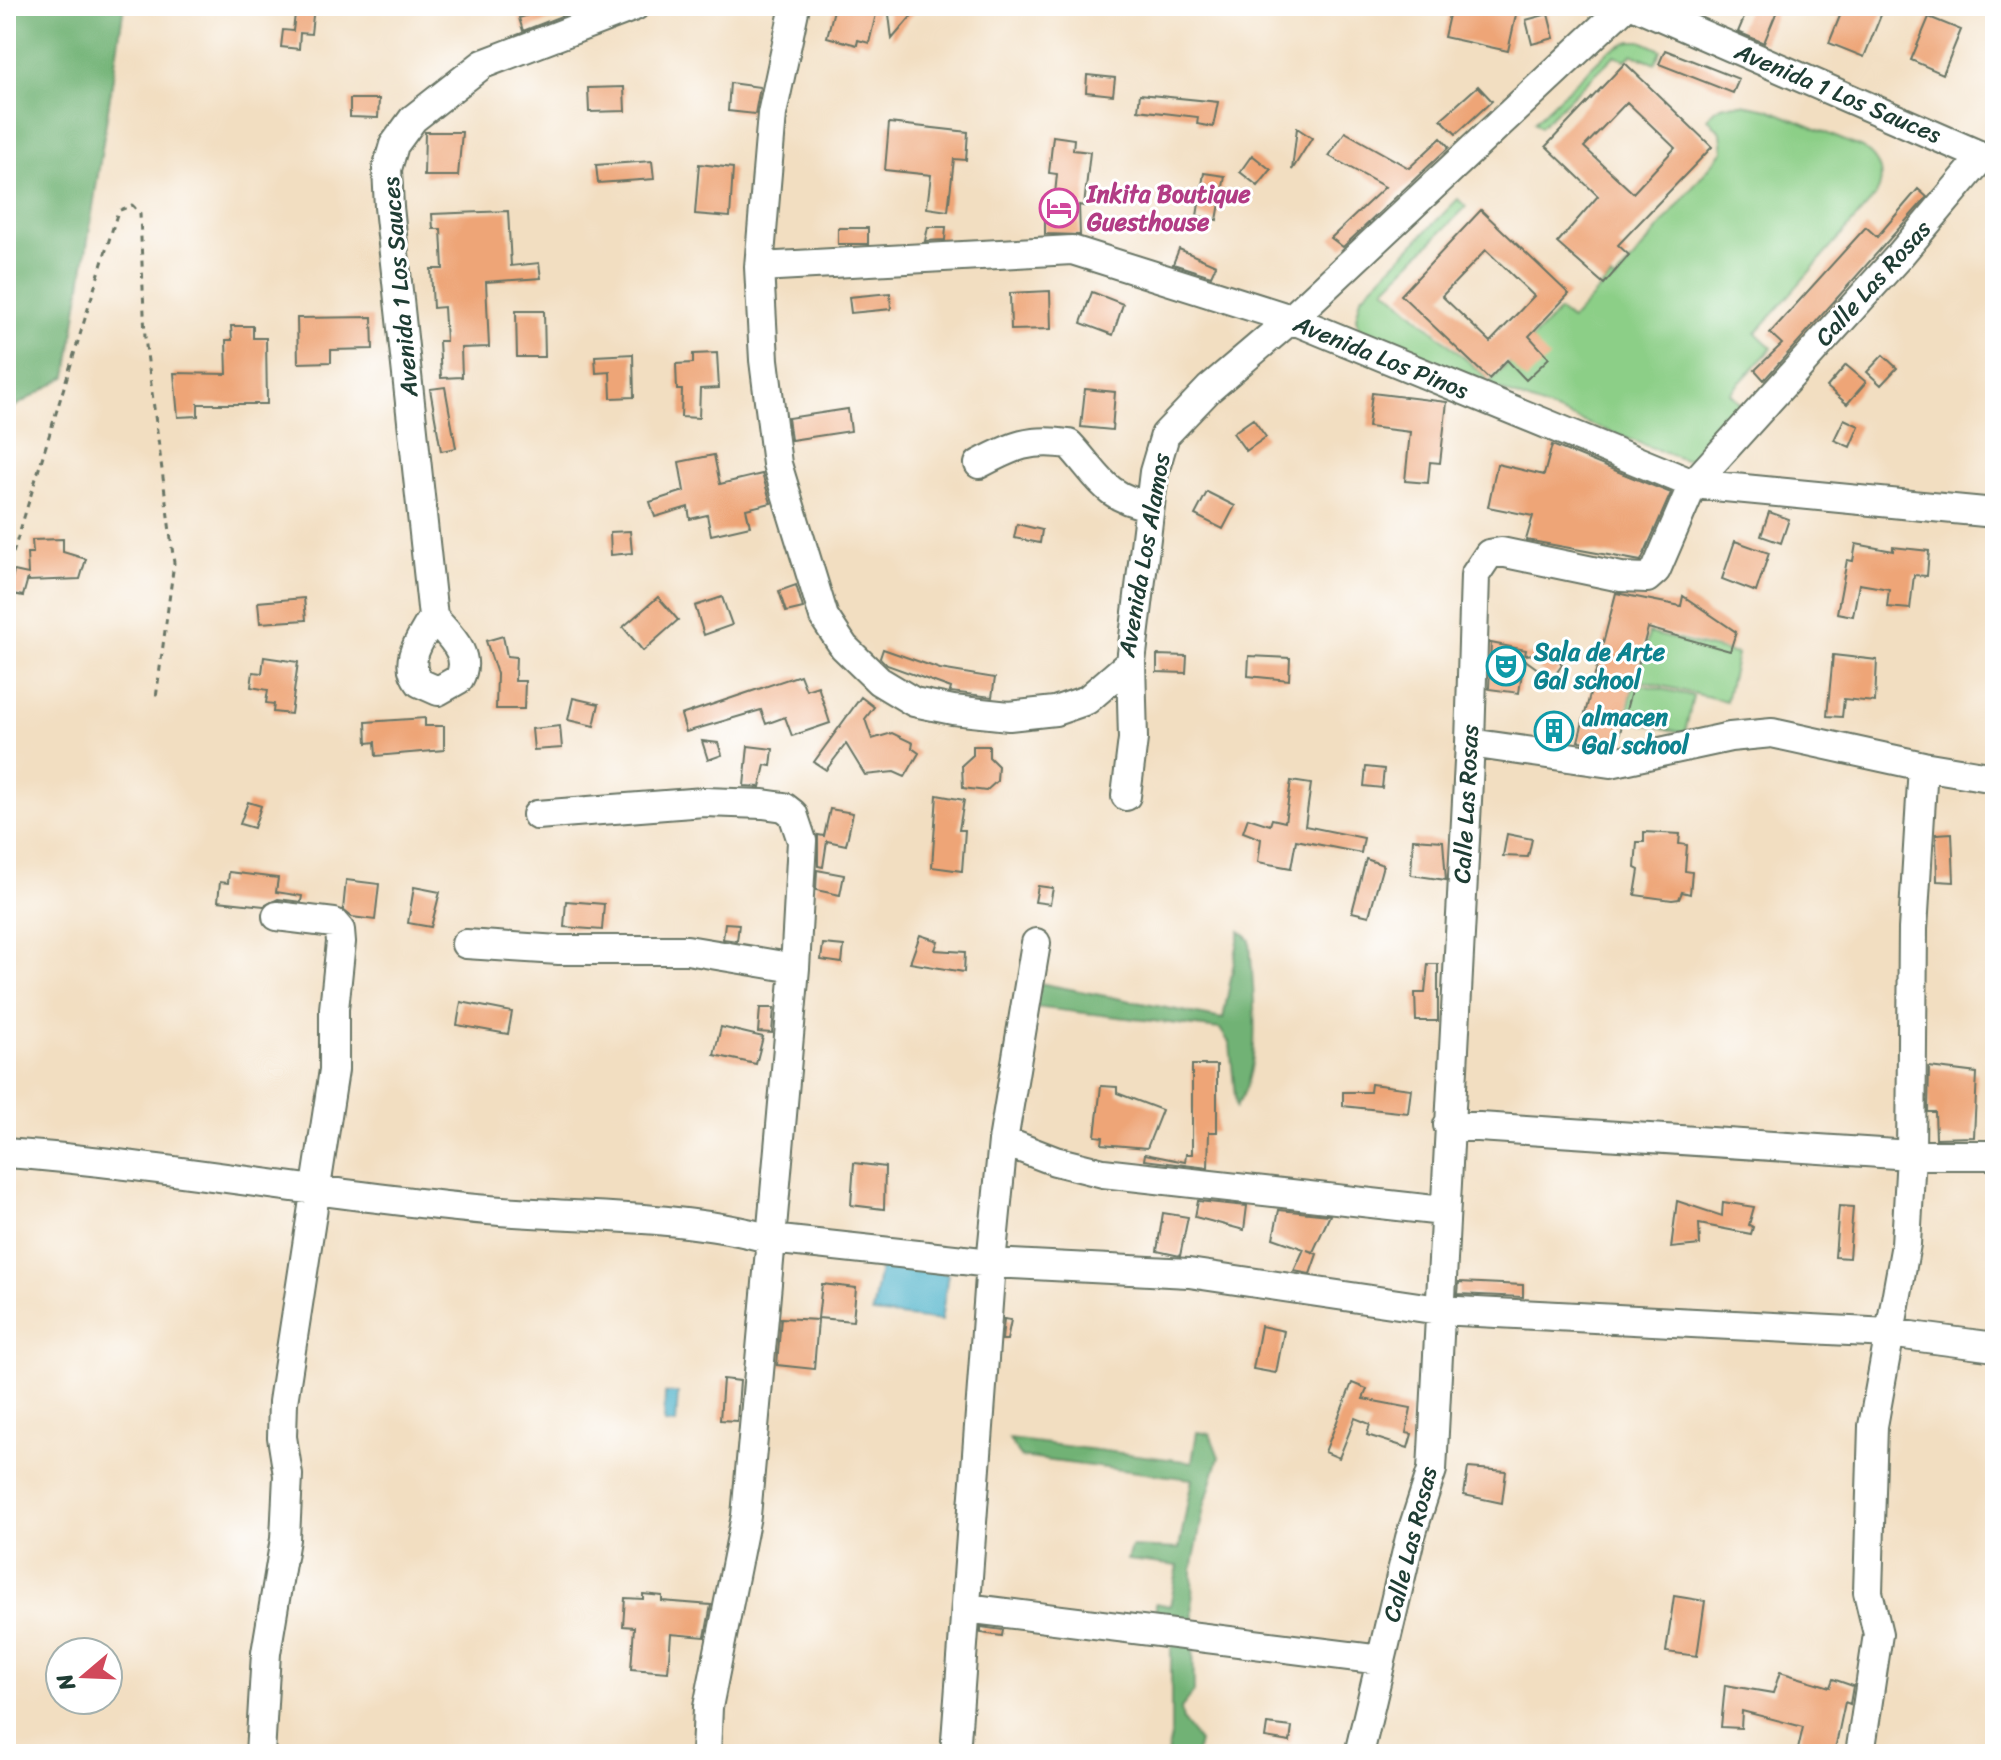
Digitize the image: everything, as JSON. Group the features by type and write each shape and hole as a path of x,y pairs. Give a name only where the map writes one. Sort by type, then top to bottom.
{"street":[{"name":"Avenida 1 Los Sauces","path":"433,617 389,207 387,169 394,145 413,119 483,64 635,6"},
{"name":"Avenida Los Alamos","path":"795,6 772,114 759,267 764,360 777,464 824,617 844,647 879,681 914,702 1009,716 1055,711 1087,700 1131,662 1154,472 1165,435 1209,389 1291,319 1625,6"},
{"name":"Avenida 1 Los Sauces","path":"1637,6 1989,159"},
{"name":"Calle Las Rosas","path":"1359,1754 1410,1538 1432,1470 1443,1211 1470,743 1475,575 1489,554 1501,552 1621,577 1647,578 1656,570 1693,484 1989,159"},
{"name":"Avenida Los Pinos","path":"759,267 1072,250 1291,319 1693,484 1995,513"},
{"path":"979,464 1010,448 1039,439 1069,444 1101,484 1122,501 1150,506"},
{"path":"1126,796 1133,739 1131,662"},
{"path":"1470,743 1610,763 1730,737 1772,733 1923,766 1995,778"},
{"path":"1860,1754 1878,1634 1868,1592 1873,1426 1906,1244 1914,1075 1913,929 1923,766"},
{"path":"537,815 704,802 784,807 793,814 802,841 795,968 746,1516 708,1707 706,1754"},
{"path":"260,1754 266,1653 285,1539 288,1475 282,1437 283,1402 334,1070 340,930 325,921 277,916"},
{"path":"955,1754 991,1263 1003,1141 1036,943"},
{"path":"466,944 559,950 687,950 795,968"},
{"path":"1448,1125 1911,1155 1995,1155"},
{"path":"1003,1141 1055,1161 1103,1173 1443,1211"},
{"path":"6,1153 489,1210 583,1214 736,1229 771,1239 991,1263 1189,1273 1439,1310 1889,1333 1995,1347"},
{"path":"966,1608 1381,1660"}],"path":[{"path":"6,576 118,211 132,205 140,213 145,338 174,563 156,698"}],"green space":[{"path":"6,6 124,6 67,376 6,412"},
{"path":"1631,41 1641,41 1661,50 1655,63 1633,54 1625,60 1615,55 1540,127 1534,122 1609,50"},
{"path":"1742,104 1768,109 1862,148 1874,158 1881,176 1875,197 1756,333 1772,348 1730,393 1748,412 1698,458 1684,460 1487,385 1559,311 1571,320 1611,277 1615,281 1723,151 1721,133 1708,118 1711,113 1722,106"},
{"path":"1458,199 1466,207 1385,288 1487,378 1482,384 1361,333 1356,318 1361,297"},
{"path":"1649,633 1737,654 1726,701 1638,680"},
{"path":"1634,683 1693,696 1685,733 1626,720"},
{"path":"1240,931 1250,940 1255,1026 1251,1070 1236,1107 1230,1044 1220,1029 1033,1007 1039,983 1223,1019"},
{"path":"1197,1432 1210,1434 1219,1457 1204,1507 1192,1570 1194,1692 1181,1708 1183,1721 1199,1742 1196,1754 1167,1754 1171,1737 1171,1631 1155,1626 1156,1603 1170,1606 1178,1566 1127,1560 1131,1547 1179,1549 1192,1479 1021,1457 1009,1439 1192,1462"}],"water":[{"path":"881,1262 948,1274 941,1321 872,1313"},
{"path":"665,1393 678,1393 676,1424 664,1423"}],"building":[{"path":"296,6 314,6 311,34 300,33 299,49 281,47 283,30 293,31"},
{"path":"556,6 587,6 523,31 519,18"},
{"path":"835,6 878,6 869,43 858,40 857,45 827,37"},
{"path":"888,6 920,6 892,39"},
{"path":"1451,6 1498,14 1500,6 1518,6 1508,51 1444,37"},
{"path":"1749,6 1779,6 1764,43 1738,32"},
{"path":"1844,6 1873,6 1883,10 1864,57 1829,43"},
{"path":"1548,14 1554,38 1532,44 1526,20"},
{"path":"1929,17 1961,30 1943,74 1911,60"},
{"path":"1665,50 1739,79 1733,93 1659,64"},
{"path":"1625,63 1712,147 1618,245 1629,255 1604,284 1557,243 1598,196 1546,146","holes":["1627,102 1675,148 1633,193 1584,147"]},
{"path":"1087,75 1115,78 1113,95 1086,92"},
{"path":"730,83 760,87 755,114 728,111"},
{"path":"1478,86 1492,101 1456,134 1441,119"},
{"path":"624,87 625,111 589,112 588,88"},
{"path":"1140,94 1218,102 1213,127 1197,124 1198,117 1138,110"},
{"path":"350,99 379,99 378,118 350,117"},
{"path":"889,123 968,132 966,160 954,159 948,211 927,208 931,175 885,170"},
{"path":"1297,128 1312,138 1292,170"},
{"path":"425,132 462,132 458,176 424,176"},
{"path":"1345,132 1409,168 1441,138 1449,147 1343,247 1331,238 1385,187 1329,156"},
{"path":"1053,136 1074,139 1073,150 1090,152 1084,206 1079,205 1080,235 1045,234 1045,214 1053,214 1057,174 1049,173"},
{"path":"1252,155 1271,170 1258,186 1240,172"},
{"path":"652,161 654,179 598,183 596,165"},
{"path":"699,164 733,168 730,217 695,214"},
{"path":"1204,173 1225,176 1217,220 1197,216"},
{"path":"1918,189 1927,197 1764,380 1755,370 1782,344 1770,333 1866,227 1877,237"},
{"path":"1481,210 1569,294 1529,336 1549,358 1526,380 1507,360 1489,379 1401,295","holes":["1486,250 1534,296 1490,342 1442,296"]},
{"path":"508,211 511,266 539,263 541,278 486,282 489,347 461,348 462,377 441,378 439,341 446,341 444,307 433,308 431,269 443,269 441,229 433,229 432,214"},
{"path":"928,227 946,227 945,240 925,241"},
{"path":"838,228 868,228 868,244 838,244"},
{"path":"1179,249 1216,265 1211,276 1173,264"},
{"path":"1050,291 1051,329 1011,330 1010,293"},
{"path":"1092,292 1123,304 1113,335 1081,323"},
{"path":"890,293 891,309 851,313 849,297"},
{"path":"516,311 544,311 545,357 517,357"},
{"path":"372,317 373,349 331,350 331,362 298,363 297,318"},
{"path":"231,326 253,326 253,338 266,338 267,404 198,404 198,416 178,417 174,373 227,374 226,340 232,340"},
{"path":"717,353 719,388 700,389 699,418 681,417 682,390 677,390 676,364 693,363 693,354"},
{"path":"633,354 634,397 611,398 610,372 596,373 595,356"},
{"path":"1883,355 1897,368 1881,385 1867,372"},
{"path":"1846,365 1866,382 1847,404 1827,387"},
{"path":"445,387 456,448 441,451 430,389"},
{"path":"1085,389 1115,392 1112,430 1081,427"},
{"path":"1372,393 1447,402 1440,463 1430,462 1428,483 1405,481 1410,432 1368,427"},
{"path":"848,409 851,431 791,440 788,418"},
{"path":"1253,419 1266,437 1246,451 1233,433"},
{"path":"1844,419 1859,426 1850,447 1834,440"},
{"path":"1552,445 1671,493 1641,561 1526,540 1533,516 1488,507 1497,464 1544,475"},
{"path":"714,455 720,484 762,474 771,503 746,509 750,526 711,535 707,515 690,519 688,507 655,517 650,502 684,491 679,462"},
{"path":"1207,492 1235,506 1223,529 1195,515"},
{"path":"1769,512 1789,519 1781,543 1761,536"},
{"path":"1017,524 1042,530 1040,543 1014,538"},
{"path":"630,531 632,553 611,555 610,532"},
{"path":"63,539 63,552 86,559 80,579 28,581 28,578 23,596 8,593 14,571 28,574 27,553 33,553 32,540"},
{"path":"1735,541 1769,553 1756,592 1722,579"},
{"path":"1856,544 1893,551 1893,547 1929,551 1927,576 1914,575 1910,609 1887,607 1889,589 1859,584 1853,616 1837,613 1847,560 1853,561"},
{"path":"796,585 803,608 786,612 779,591"},
{"path":"1616,593 1681,606 1683,596 1736,632 1730,651 1648,628 1617,744 1578,741"},
{"path":"658,597 678,620 643,651 623,627"},
{"path":"722,597 732,625 704,635 695,606"},
{"path":"304,598 306,620 260,623 258,602"},
{"path":"503,636 507,656 516,657 515,681 525,681 524,709 496,709 497,674 486,641"},
{"name":"Sala de Arte Gal school","path":"1491,643 1526,650 1525,655 1550,652 1556,654 1562,665 1555,675 1546,675 1524,659 1519,693 1489,689"},
{"path":"883,649 940,669 995,678 992,697 950,692 951,688 887,665 880,658"},
{"path":"1157,655 1187,656 1186,673 1157,672"},
{"path":"1833,655 1877,660 1875,702 1844,699 1842,717 1827,716"},
{"path":"1249,656 1290,658 1289,680 1248,676"},
{"path":"264,657 298,662 291,714 273,712 274,704 266,703 268,690 251,687 253,672 262,673"},
{"path":"800,675 806,690 818,686 830,723 792,736 785,717 766,724 761,710 686,732 681,715"},
{"path":"861,697 874,707 865,719 872,739 892,733 913,743 912,748 919,753 905,777 894,772 865,775 846,744 826,770 814,762"},
{"path":"573,698 599,704 594,726 568,720"},
{"path":"425,718 425,726 444,726 444,750 376,756 375,742 367,743 366,722"},
{"path":"560,726 562,748 534,750 532,729"},
{"path":"702,741 718,743 722,755 708,760"},
{"path":"748,746 773,749 771,766 765,765 760,787 744,786"},
{"path":"973,746 989,746 989,757 998,766 997,781 986,791 963,788 962,765 973,755"},
{"path":"1366,767 1384,769 1382,788 1364,786"},
{"path":"1291,781 1311,784 1305,826 1364,838 1361,853 1296,840 1291,868 1258,862 1261,839 1243,832 1248,818 1270,825 1272,819 1285,822"},
{"path":"937,795 964,800 959,830 965,830 962,871 932,867"},
{"path":"248,802 261,806 254,828 240,824"},
{"path":"830,809 853,813 846,845 827,841 823,867 818,866 818,835 824,836"},
{"path":"1644,832 1680,834 1679,844 1687,845 1685,871 1692,872 1690,894 1682,892 1679,899 1672,900 1635,895 1639,870 1635,868 1637,842 1644,842"},
{"path":"1952,833 1954,882 1937,881 1936,834"},
{"path":"1507,834 1532,839 1528,857 1503,856"},
{"path":"1413,839 1443,841 1446,880 1411,875"},
{"path":"1366,859 1383,865 1369,916 1352,912"},
{"path":"817,870 844,875 840,895 816,890"},
{"path":"229,872 278,878 276,892 302,896 301,902 278,899 264,906 218,901 220,882 228,883"},
{"path":"346,880 379,884 375,920 352,917 343,910"},
{"path":"1038,886 1053,888 1050,904 1035,902"},
{"path":"414,887 440,892 431,927 408,923"},
{"path":"566,901 604,904 602,930 564,927"},
{"path":"725,923 739,924 737,941 723,939"},
{"path":"920,935 938,941 935,950 965,952 964,972 910,963"},
{"path":"823,944 844,946 842,963 821,960"},
{"path":"1428,964 1438,964 1438,1021 1416,1021 1415,993 1425,993"},
{"path":"461,1002 512,1012 508,1034 457,1025"},
{"path":"760,1008 774,1008 772,1033 758,1032"},
{"path":"721,1027 763,1037 756,1064 714,1055"},
{"path":"1192,1065 1217,1065 1217,1132 1209,1132 1208,1168 1144,1160 1145,1154 1185,1162 1186,1154 1192,1154"},
{"path":"1929,1067 1977,1073 1974,1137 1936,1138 1935,1112 1928,1112"},
{"path":"1371,1084 1411,1089 1408,1113 1343,1106 1343,1092 1370,1092"},
{"path":"1101,1086 1117,1087 1117,1093 1162,1110 1147,1148 1102,1144 1103,1137 1095,1136"},
{"path":"854,1163 885,1167 884,1209 851,1205"},
{"path":"1198,1201 1247,1206 1244,1230 1195,1217"},
{"path":"1677,1201 1722,1216 1723,1202 1754,1207 1749,1225 1753,1227 1751,1234 1699,1224 1700,1245 1671,1248"},
{"path":"1839,1206 1853,1207 1849,1258 1835,1257"},
{"path":"1279,1210 1330,1215 1313,1252 1307,1250 1317,1254 1310,1274 1294,1271 1304,1249 1273,1238"},
{"path":"1163,1213 1188,1217 1180,1256 1157,1251"},
{"path":"1459,1282 1523,1285 1523,1297 1458,1294"},
{"path":"822,1284 856,1288 853,1321 818,1318"},
{"path":"781,1318 818,1320 814,1369 777,1365"},
{"path":"1004,1319 1011,1320 1007,1340 1002,1340"},
{"path":"1261,1326 1284,1331 1276,1373 1253,1369"},
{"path":"723,1379 740,1381 737,1421 720,1420"},
{"path":"1352,1383 1367,1389 1363,1399 1411,1408 1406,1433 1412,1434 1408,1448 1367,1435 1370,1424 1355,1418 1339,1458 1325,1452"},
{"path":"1468,1468 1506,1471 1502,1503 1464,1495"},
{"path":"643,1594 662,1596 662,1601 711,1605 705,1637 671,1634 668,1672 631,1669 634,1627 623,1626 625,1598 643,1599"},
{"path":"1674,1596 1705,1601 1697,1656 1666,1652"},
{"path":"981,1627 1003,1630 1002,1636 981,1633"},
{"path":"1780,1672 1830,1687 1833,1679 1853,1686 1850,1704 1845,1702 1834,1754 1797,1754 1803,1727 1742,1711 1741,1728 1721,1727 1725,1685 1773,1693"},
{"path":"1267,1724 1292,1727 1290,1742 1265,1738"}],"place":[{"name":"Inkita Boutique Guesthouse","path":"1059,208"},
{"name":"Sala de Arte Gal school","path":"1506,666"},
{"name":"almacen Gal school","path":"1554,731"}]}
